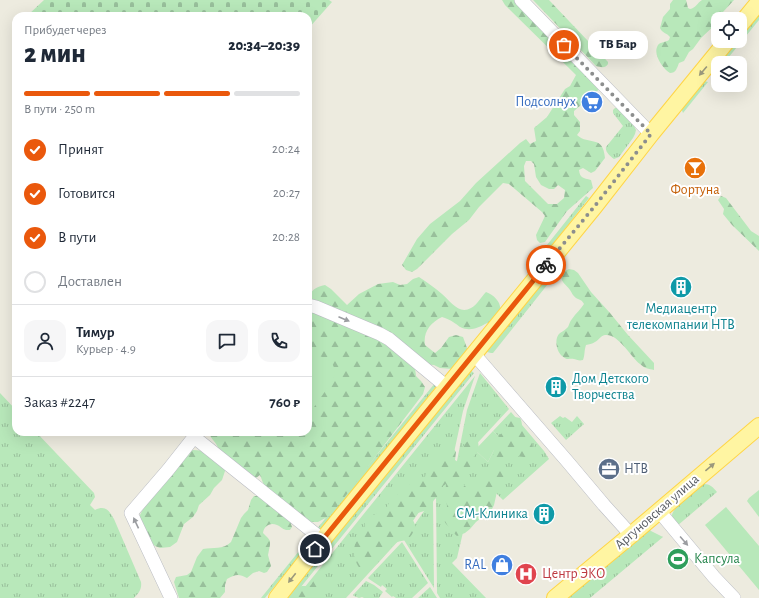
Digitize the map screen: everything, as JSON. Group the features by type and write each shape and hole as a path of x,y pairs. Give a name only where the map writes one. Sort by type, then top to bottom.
{"main road":[{"path":"747,17 759,2"},
{"path":"277,598 594,207 651,134 722,48"},
{"name":"Аргуновская улица","path":"555,598 759,426"}],"street":[{"path":"521,0 651,134"},
{"path":"312,306 389,339 447,387"},
{"path":"474,354 604,506 631,535"},
{"path":"171,598 131,513 168,470 194,436"},
{"path":"198,436 323,540"},
{"path":"659,511 709,571 734,598"}],"green space":[{"path":"44,0 329,0 332,2 312,24 312,12 31,12"},
{"path":"502,0 517,0 603,86 574,111 574,115 580,122 580,131 577,135 586,140 598,143 604,151 605,158 595,171 591,173 583,168 579,170 582,177 591,180 593,188 567,211 545,242 540,243 537,240 536,235 545,216 509,184 503,183 479,207 469,220 452,234 417,269 412,272 406,270 402,265 417,239 430,224 460,201 476,183 520,143 526,139 530,144 536,141 534,128 547,117 565,89 570,86 576,75 505,5","holes":["526,161 531,161 534,164 536,177 541,185 549,189 554,189 558,185 565,190 564,198 557,204 548,204 525,181 524,166"]},
{"path":"533,0 549,0 608,62 607,66 596,66"},
{"path":"673,0 686,0 688,8 690,9 694,8 702,0 734,0 723,12 711,12 711,29 689,52 684,61 679,63 675,71 672,73 664,68 656,53 658,45 669,40 670,37 660,28 663,17 670,9 670,4"},
{"path":"759,10 759,20 747,35 747,25"},
{"path":"727,48 736,48 730,56 720,56"},
{"path":"704,81 708,82 683,113 681,108"},
{"path":"615,108 617,108 636,130 633,138 619,157 614,159 607,152 606,147 623,126 613,113"},
{"path":"586,196 589,198 550,248 543,250"},
{"path":"721,196 726,198 751,231 759,236 759,251 732,225 723,214 724,209 718,200"},
{"path":"556,265 563,265 493,353 487,352"},
{"path":"569,269 578,273 591,292 654,363 654,370 647,368 636,361 619,341 610,335 605,335 594,343 586,345 583,360 567,359 560,354 556,344 558,335 568,327 571,320 584,304 574,296 562,281 561,276 563,272"},
{"path":"419,277 455,306 463,310 473,307 486,292 497,299 500,306 499,314 492,321 472,329 460,327 442,317 434,322 426,332 425,345 435,353 441,348 449,337 456,335 463,337 467,348 467,355 453,369 420,364 415,368 416,376 425,387 423,394 331,515 318,522 311,522 291,513 265,488 260,475 256,478 219,450 210,436 312,436 312,291 325,285 347,305 359,294 378,284 393,282 400,285 407,284 413,279"},
{"path":"321,356 329,360 334,367 335,375 312,410 312,358"},
{"path":"469,369 474,373 292,598 287,598"},
{"path":"480,373 509,409 456,466 467,410"},
{"path":"475,376 463,411 450,471 400,539 346,598 296,598"},
{"path":"435,383 435,388 322,529 316,530"},
{"path":"0,393 12,406 12,436 40,436 94,493 95,497 90,505 95,510 101,508 106,509 112,516 141,582 141,587 140,591 134,598 0,598"},
{"path":"511,412 549,459 503,500 496,493 472,513 450,477 475,450 488,462 500,438 493,431"},
{"path":"560,416 563,418 565,417 572,422 577,416 584,424 566,440 551,423"},
{"path":"515,417 520,418 523,429 531,441 533,448 531,454 526,458 517,456 504,462 494,460 496,438 504,431 510,419"},
{"path":"493,431 500,438 488,462 475,450"},
{"path":"471,439 478,441 479,450 474,456 470,468 463,472 462,477 464,485 467,488 471,489 476,483 484,481 493,471 502,470 507,473 508,482 499,483 492,509 465,533 457,536 444,520 447,509 444,495 446,484 443,486 443,491 434,500 430,507 427,510 418,513 413,520 416,527 412,535 406,540 394,544 377,564 363,571 356,562 354,550 356,542 363,535 365,522 379,511 387,507 391,499 406,488 413,480 425,477 428,466 438,457 454,449 456,452 455,460 458,462 463,446"},
{"path":"190,451 207,451 225,467 222,480 214,488 210,495 199,505 193,517 184,524 177,542 170,547 160,548 155,546 147,539 139,522 140,515 145,505"},
{"path":"448,479 464,528 457,558 452,563 486,598 440,598 437,593 436,494"},
{"path":"704,484 711,486 717,492 677,526 672,516 676,507 685,498"},
{"path":"759,490 759,517 747,501"},
{"path":"254,496 260,496 290,521 292,527 290,530 286,530 278,525 272,524 265,528 263,533 270,541 268,555 271,566 267,572 264,573 259,571 253,573 247,578 237,575 227,579 225,592 220,598 179,598 174,582 176,577 187,575 191,572 197,557 203,549 225,546 231,542 241,518 248,510"},
{"path":"433,498 434,588 404,540"},
{"path":"726,507 759,546 759,590 705,525"},
{"path":"649,529 663,537 590,598 566,598"},
{"path":"312,535 312,541 265,598 261,598"},
{"path":"402,542 428,583 412,598 392,597 385,591 387,589 382,585 381,587 368,578"},
{"path":"314,580 323,580 324,589 317,598 286,598 290,590 311,585"},
{"path":"366,581 383,592 379,598 359,598 353,595"},
{"path":"430,587 437,598 418,598"}],"way so far":[{"path":"546,265 651,134 564,45"}],"place":[{"name":"ТВ Бар","path":"564,45"},
{"name":"Подсолнух","path":"592,102"},
{"name":"Фортуна","path":"695,168"},
{"name":"Медиацентр телекомпании НТВ","path":"681,287"},
{"name":"Дом Детского Творчества","path":"556,387"},
{"name":"НТВ","path":"609,469"},
{"name":"СМ-Клиника","path":"544,514"},
{"name":"Капсула","path":"678,559"},
{"name":"RAL","path":"502,565"},
{"name":"Центр ЭКО","path":"526,574"}],"route":[{"path":"315,549 546,265"}]}
